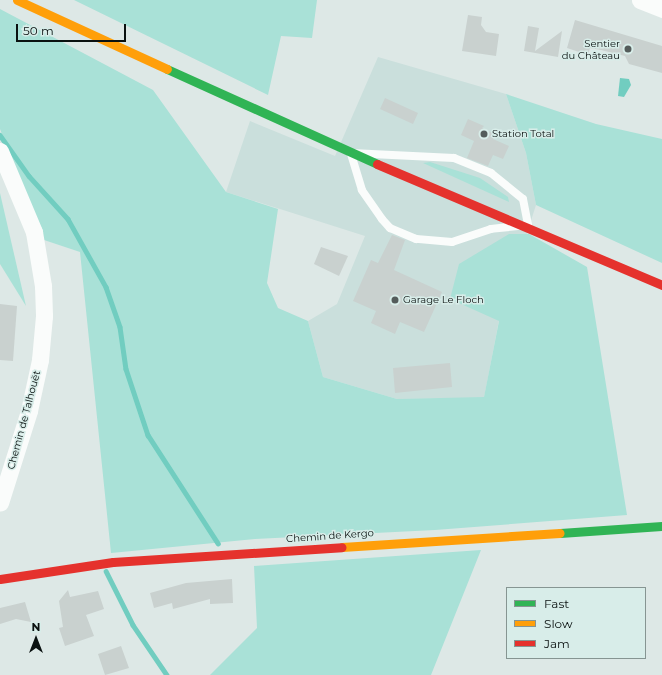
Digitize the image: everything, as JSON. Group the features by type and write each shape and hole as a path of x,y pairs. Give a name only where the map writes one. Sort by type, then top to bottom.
{"main road":[{"path":"18,0 351,153 528,225 662,285"},
{"name":"Chemin de Kergo","path":"0,578 113,562 662,526"}],"street":[{"path":"640,0 662,9"},
{"name":"Chemin de Talhouët","path":"0,151 34,232 44,316 40,360 30,404 0,503"}],"lane":[{"path":"351,153 454,158 491,173 523,199 528,225 491,229 452,242 416,239 390,228 382,219 362,190 351,153"}],"shaded area":[{"path":"74,0 317,0 312,38 281,36 268,95"},
{"path":"0,9 153,90 226,192 278,209 267,283 278,308 308,321 323,377 397,399 484,397 499,321 450,299 459,264 509,234 529,234 587,267 627,515 435,530 255,539 111,553 80,252 41,239 0,129"},
{"path":"378,57 506,94 526,153 536,205 499,320 484,398 397,399 323,377 308,321 337,304 365,236 226,192 250,121 335,156"},
{"path":"620,78 629,79 631,85 624,97 618,96"},
{"path":"506,94 596,124 662,139 662,263 536,205 526,153"},
{"path":"430,162 480,178 508,197 509,202 423,163"},
{"path":"0,193 26,306 0,264"},
{"path":"481,550 431,675 210,675 257,628 254,566"}],"building":[{"path":"468,15 482,17 481,25 486,32 499,34 496,56 462,51"},
{"path":"575,20 662,46 662,73 629,64 625,56 590,48 588,55 567,48"},
{"path":"528,26 539,28 535,51 562,31 558,57 524,51"},
{"path":"385,98 418,113 413,124 380,109"},
{"path":"468,119 484,126 482,128 495,134 493,139 509,146 503,159 493,155 488,166 467,158 474,141 461,135"},
{"path":"392,235 405,240 394,270 442,292 424,332 400,322 395,334 371,323 376,311 353,301 371,260 378,263"},
{"path":"321,247 348,256 339,276 314,264"},
{"path":"0,304 17,306 13,361 0,360"},
{"path":"450,363 452,387 395,393 393,368"},
{"path":"232,579 233,603 210,604 210,599 173,609 172,603 154,608 150,593 186,583"},
{"path":"68,590 70,597 98,591 104,609 86,615 94,636 65,646 59,628 63,627 59,601"},
{"path":"25,602 31,622 16,619 0,624 0,608"},
{"path":"121,646 129,668 105,675 98,654"}],"waterway":[{"path":"0,135 29,176 68,219 106,287 120,327 126,369 148,435 218,543"},
{"path":"106,571 133,625 167,675"}],"traffic: fast":[{"path":"167,69 377,164"},
{"path":"560,533 662,526"}],"traffic: slow":[{"path":"17,0 167,69"},
{"path":"342,547 560,533"}],"traffic: jam":[{"path":"377,164 662,285"},
{"path":"0,579 113,562 342,547"}],"place":[{"name":"Sentier du Château","path":"628,49"},
{"name":"Station Total","path":"484,134"},
{"name":"Garage Le Floch","path":"395,300"}]}
